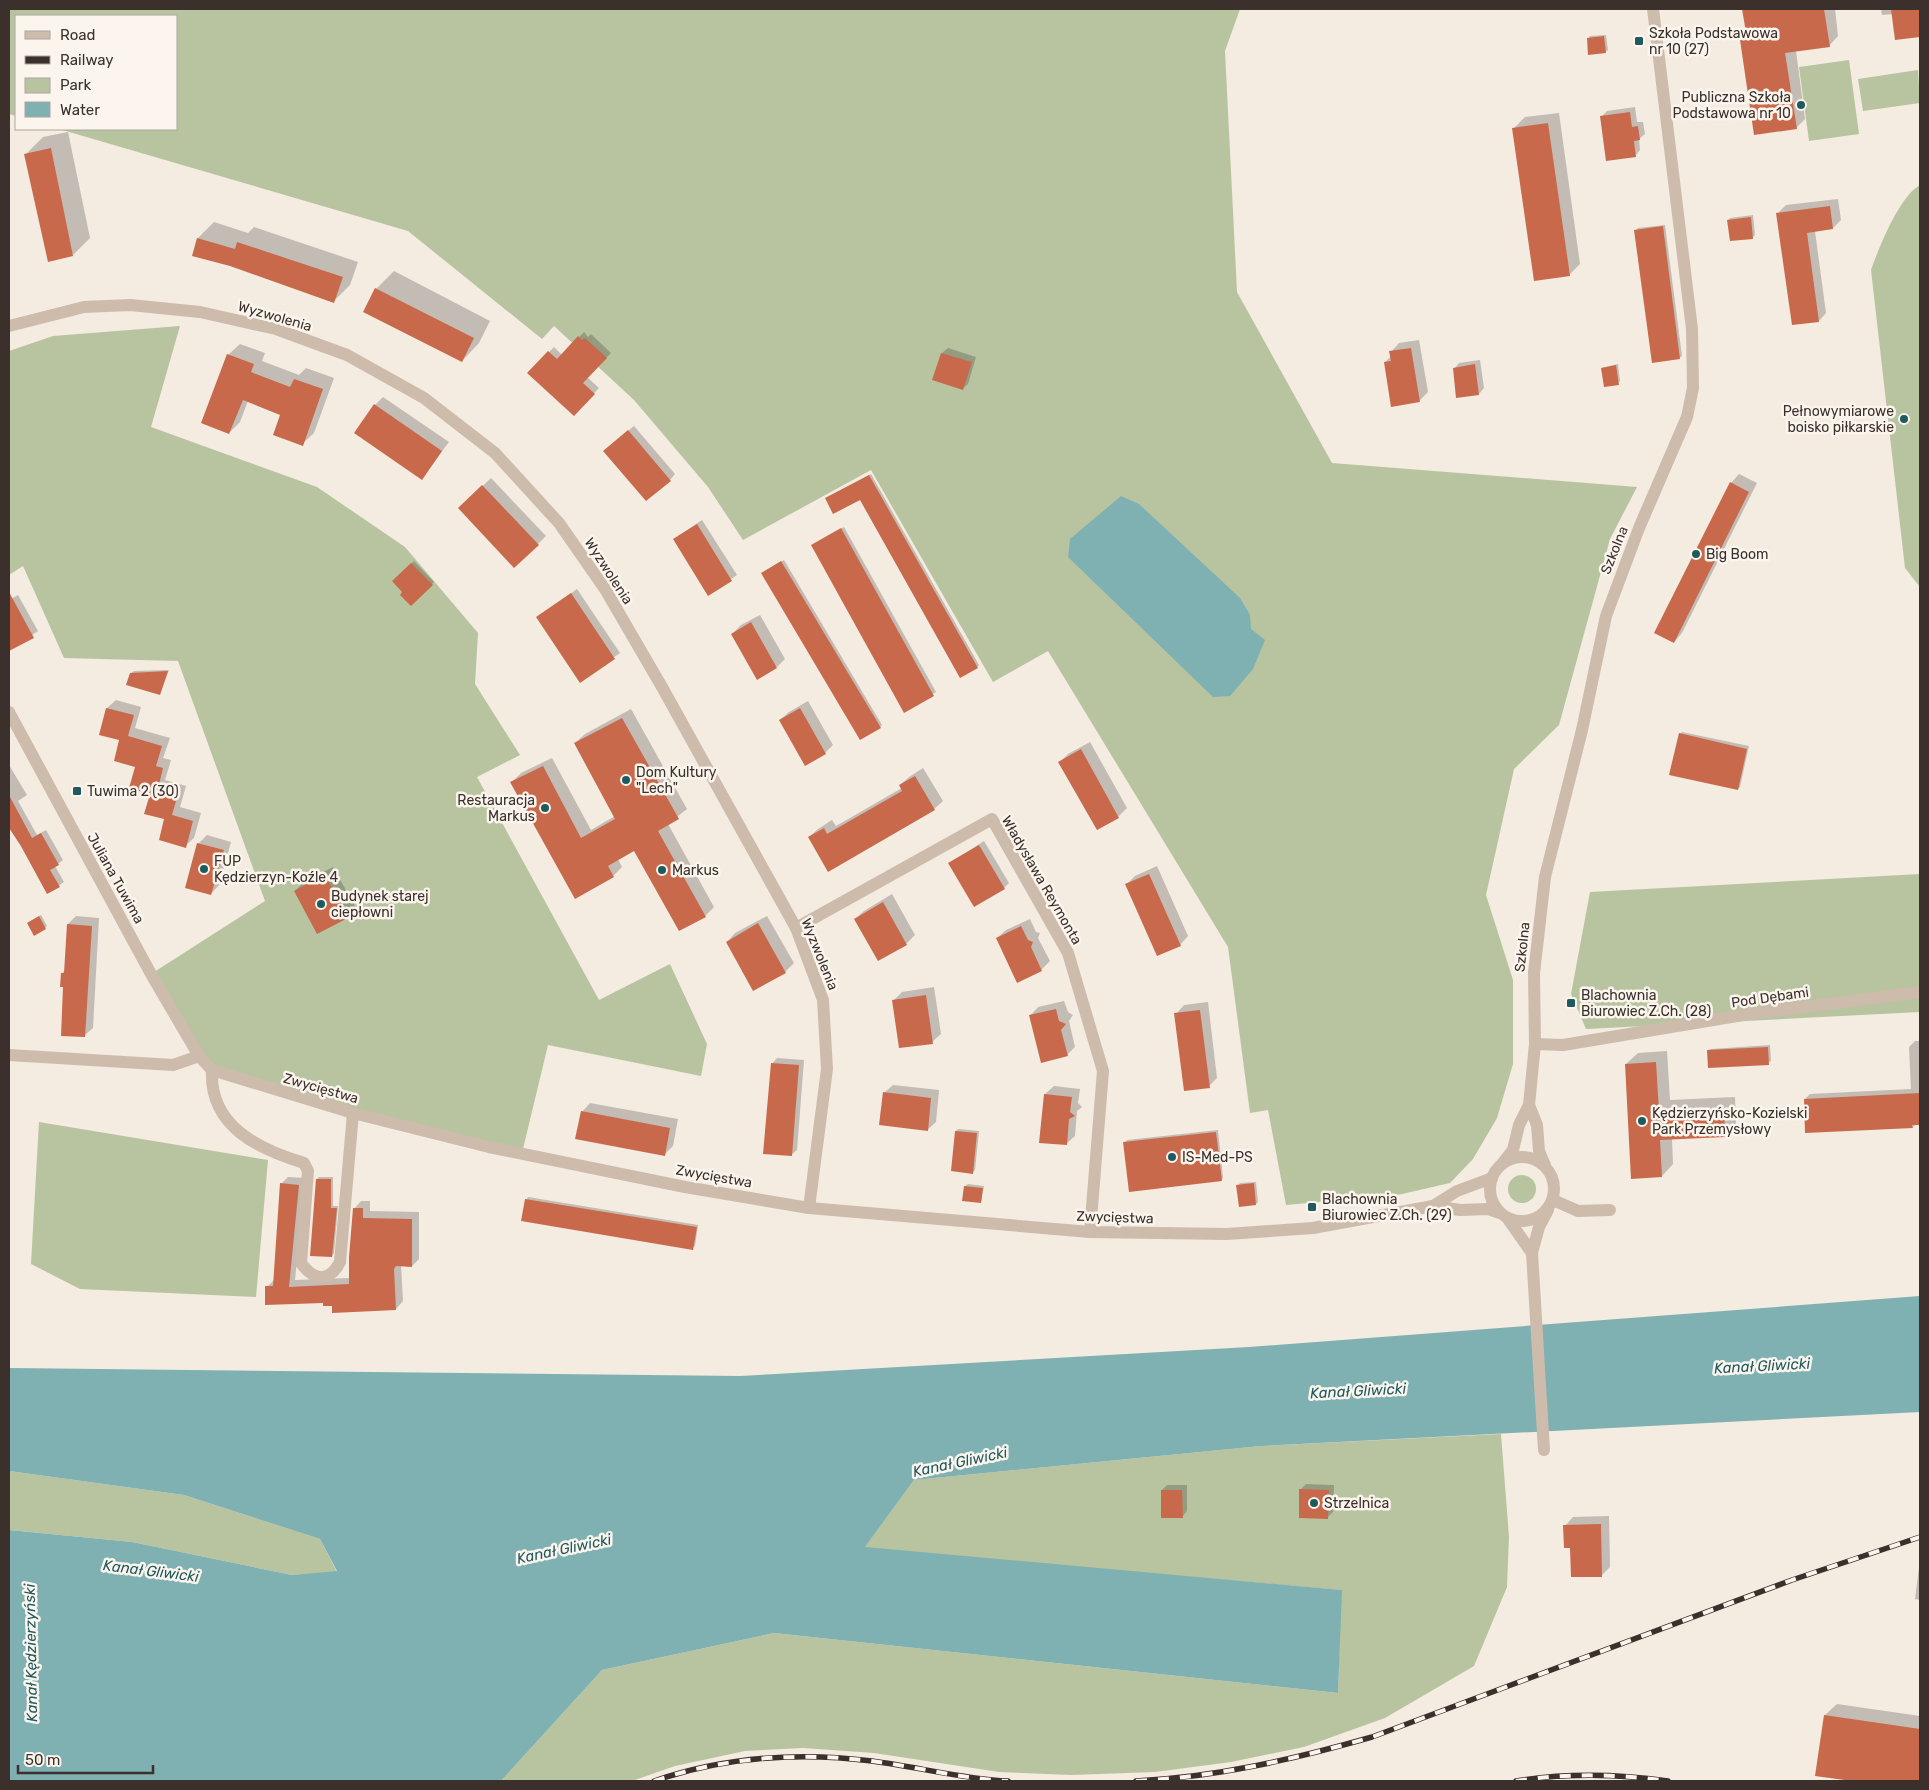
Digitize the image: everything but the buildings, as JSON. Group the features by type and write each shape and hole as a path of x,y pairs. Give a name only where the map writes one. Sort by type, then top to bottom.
{"street":[{"name":"Szkolna","path":"1502,1164 1513,1150 1519,1125 1529,1105 1535,1044 1534,973 1545,877 1582,730 1606,616 1639,528 1687,417 1693,388 1692,328 1653,9"},
{"name":"Wyzwolenia","path":"9,326 84,307 130,305 200,312 276,329 347,355 432,404 495,453 559,524 606,589 796,928 823,1000 827,1069 809,1208"},
{"name":"Juliana Tuwima","path":"9,712 151,974 199,1056"},
{"name":"Władysława Reymonta","path":"796,928 992,819 1068,954 1103,1071 1090,1232"},
{"name":"Pod Dębami","path":"1535,1044 1563,1045 1749,1014 1920,992"},
{"path":"9,1055 173,1065 199,1056"},
{"name":"Zwycięstwa","path":"199,1056 212,1070 353,1114 489,1147 686,1187 809,1208 1090,1232 1227,1234 1313,1228 1432,1206 1460,1210 1488,1209 1504,1216"},
{"path":"212,1070 211,1088 225,1118 249,1140 273,1153 304,1163 308,1171 300,1264 315,1276 327,1277 335,1273 340,1262 353,1114"},
{"name":"Szkolna","path":"1529,1105 1537,1125 1539,1151 1544,1165"},
{"path":"1532,1253 1490,1196 1492,1178 1502,1164 1519,1157 1529,1158 1544,1165 1554,1181 1551,1205 1539,1227 1532,1253 1544,1447"},
{"name":"Zwycięstwa","path":"1432,1206 1457,1192 1492,1178"},
{"path":"1504,1216 1519,1222 1530,1221 1551,1205 1578,1211 1610,1210"}],"green space":[{"path":"9,9 1240,9 1225,51 1237,292 1332,463 1637,487 1610,539 1559,725 1514,769 1486,895 1513,980 1513,1064 1497,1118 1473,1159 1450,1183 1402,1194 1330,1205 1330,1201 1286,1205 1268,1110 1250,1113 1228,947 1048,651 993,682 871,470 743,540 708,487 634,400 554,326 542,339 408,231 62,130 178,130 178,15 15,15 15,116 9,114"},
{"path":"1849,60 1859,134 1809,141 1799,67"},
{"path":"1918,70 1920,103 1863,111 1858,79"},
{"name":"Pełnowymiarowe boisko piłkarskie","path":"1920,185 1920,587 1905,568 1871,270 1884,236 1897,211 1912,191"},
{"path":"180,326 151,427 317,487 405,547 478,633 475,684 520,755 477,777 599,1000 670,964 707,1044 701,1076 548,1045 522,1153 212,1070 151,974 265,901 178,661 64,658 23,566 9,575 9,351 53,336"},
{"path":"1920,874 1920,1012 1586,1029 1571,994 1590,892"},
{"path":"39,1122 268,1160 256,1297 80,1289 31,1264"},
{"path":"1522,1175 1532,1179 1536,1189 1532,1199 1522,1203 1512,1199 1508,1189 1512,1179"},
{"path":"1501,1434 1509,1537 1507,1587 1474,1666 1385,1718 1304,1747 1231,1762 1155,1772 1071,1775 999,1772 874,1753 803,1748 745,1751 675,1766 632,1781 501,1781 602,1670 774,1633 1338,1693 1341,1590 864,1548 914,1480 1261,1446"},
{"path":"9,1471 184,1495 320,1539 337,1572 292,1575 132,1542 9,1530"}],"water":[{"path":"1121,496 1139,504 1240,598 1250,615 1251,629 1265,640 1253,669 1230,696 1213,697 1068,557 1070,539"},
{"path":"1920,1296 1920,1412 1261,1446 914,1480 865,1547 1342,1590 1338,1693 774,1633 602,1670 501,1781 9,1781 9,1530 132,1542 292,1575 337,1571 320,1539 184,1495 9,1471 9,1368 740,1376 1249,1347"}],"railway":[{"path":"1136,1781 1196,1776 1256,1766 1372,1737 1792,1580 1920,1537"},
{"path":"654,1781 707,1766 789,1757 845,1758 974,1778 1008,1781"},
{"path":"1516,1781 1592,1775 1668,1781"}],"place":[{"name":"Szkoła Podstawowa nr 10 (27)","path":"1639,41"},
{"name":"Publiczna Szkoła Podstawowa nr 10","path":"1801,105"},
{"name":"Pełnowymiarowe boisko piłkarskie","path":"1904,419"},
{"name":"Big Boom","path":"1696,554"},
{"name":"Dom Kultury \"Lech\"","path":"626,780"},
{"name":"Tuwima 2 (30)","path":"77,791"},
{"name":"Restauracja Markus","path":"545,808"},
{"name":"FUP Kędzierzyn-Koźle 4","path":"204,869"},
{"name":"Markus","path":"662,870"},
{"name":"Budynek starej ciepłowni","path":"321,904"},
{"name":"Blachownia Biurowiec Z.Ch. (28)","path":"1571,1003"},
{"name":"Kędzierzyńsko-Kozielski Park Przemysłowy","path":"1642,1121"},
{"name":"IS-Med-PS","path":"1172,1157"},
{"name":"Blachownia Biurowiec Z.Ch. (29)","path":"1312,1207"},
{"name":"Strzelnica","path":"1314,1503"}],"water label":[{"name":"Kanał Gliwicki","path":"1762,1366"},
{"name":"Kanał Gliwicki","path":"1358,1391"},
{"name":"Kanał Gliwicki","path":"960,1462"},
{"name":"Kanał Gliwicki","path":"564,1549"},
{"name":"Kanał Gliwicki","path":"151,1571"},
{"name":"Kanał Kędzierzyński","path":"31,1653"}]}
